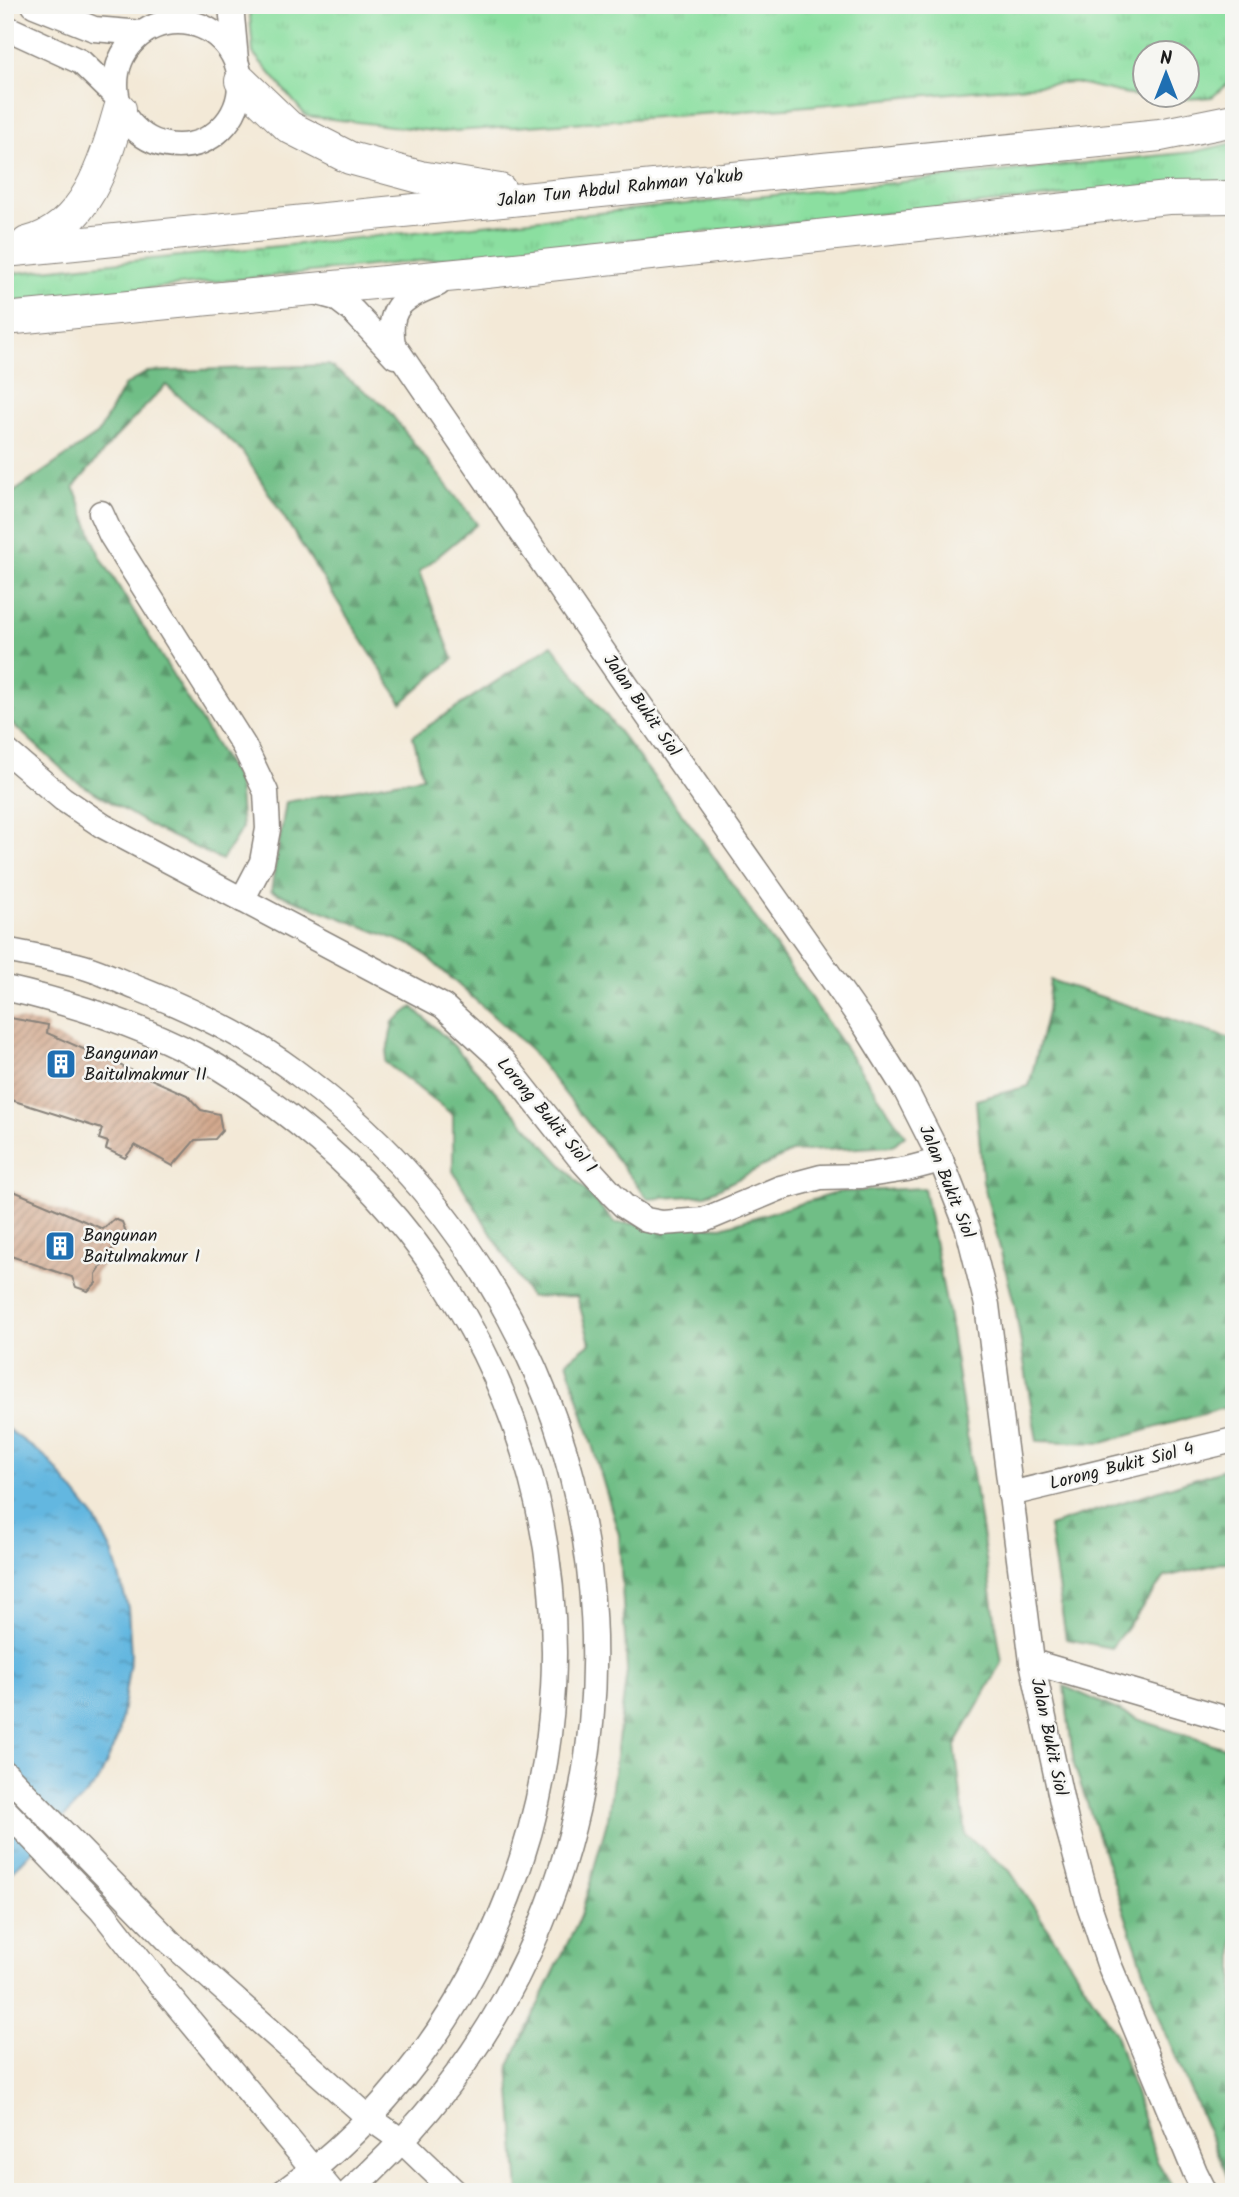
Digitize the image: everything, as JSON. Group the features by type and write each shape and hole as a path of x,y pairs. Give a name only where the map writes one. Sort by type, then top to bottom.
{"main road":[{"path":"239,71 289,127 350,158 420,177 503,190 641,187"},
{"path":"5,250 44,239 72,218 99,175 118,102"},
{"name":"Jalan Tun Abdul Rahman Ya'kub","path":"5,250 1160,135 1234,120"},
{"path":"5,319 477,273 1168,198 1234,197"}],"street":[{"path":"34,5 94,29 142,33"},
{"path":"118,102 115,78 129,45 142,33 167,23 197,5"},
{"path":"5,27 80,62 118,102 130,125 145,138 163,145 182,147 202,142 218,132 231,118 239,100 239,71 231,5"},
{"path":"167,23 189,22 209,30 226,43 239,71"},
{"path":"414,378 393,344 390,328 394,312 408,295 477,273"},
{"path":"299,289 336,298 353,311 414,378"},
{"name":"Jalan Bukit Siol","path":"414,378 866,1027 906,1091 941,1160 968,1229 987,1305 1032,1662 1066,1821 1089,1905 1109,1964 1205,2192"},
{"path":"101,513 111,535 244,746 266,792 268,829 262,862 242,900"},
{"name":"Lorong Bukit Siol 1","path":"5,750 63,799 103,826 443,1006 503,1061 582,1161 613,1195 624,1206 646,1220 662,1223 704,1220 780,1188 821,1177 861,1176 907,1169 941,1160"},
{"path":"5,950 88,968 193,1010 291,1068 359,1123 420,1185 474,1254 520,1335 556,1421 581,1511 594,1603 594,1696 582,1789 564,1863 537,1935 503,2003 463,2067 402,2141 349,2192"},
{"path":"5,988 66,1002 138,1027 206,1060 268,1099 333,1151 391,1210 441,1276 480,1342 511,1412 531,1472 549,1559 555,1635 553,1712 542,1787 522,1861 495,1932 459,1999 417,2062 368,2118 315,2169 283,2192"},
{"name":"Lorong Bukit Siol 4","path":"1010,1494 1234,1440"},
{"path":"1032,1662 1234,1721"},
{"path":"5,1773 171,1943 368,2118 402,2141 455,2192"},
{"path":"5,1810 103,1911 152,1975 332,2192"}],"green space":[{"path":"249,5 1234,5 1234,79 1212,97 1200,98 1200,38 1130,38 1130,95 1073,82 785,108 441,132 306,116 253,53"},
{"path":"1234,143 1234,185 1119,190 5,303 5,274 1193,152"},
{"path":"329,365 384,405 477,524 419,572 453,659 402,703 242,451 166,385 114,439 74,487 100,556 238,781 242,828 222,860 156,829 74,780 5,717 5,498 98,434 124,386 147,372"},
{"path":"552,645 700,837 905,1135 892,1146 791,1152 706,1195 648,1199 528,1047 416,947 271,891 286,802 423,777 413,736"},
{"path":"1050,980 1234,1040 1234,1405 1102,1443 1037,1441 1015,1307 983,1182 976,1100 1029,1086 1047,1012"},
{"path":"413,1007 452,1044 615,1223 722,1227 839,1192 924,1188 949,1318 1002,1663 955,1745 966,1836 1010,1871 1115,2032 1157,2161 1176,2192 519,2192 509,2066 581,1915 608,1818 627,1671 619,1535 567,1361 590,1343 577,1296 530,1297 453,1171 453,1115 385,1062 393,1022"},
{"path":"1234,1466 1234,1560 1165,1577 1111,1648 1066,1639 1049,1526"},
{"path":"1064,1686 1140,1720 1234,1751 1234,2192 1165,2032 1074,1765"}],"water":[{"path":"5,1427 47,1458 95,1518 113,1554 128,1608 131,1655 119,1734 98,1782 5,1879"}],"building":[{"name":"Bangunan Baitulmakmur II","path":"5,1017 48,1025 47,1033 187,1095 201,1110 219,1114 222,1131 215,1139 195,1140 173,1166 135,1145 125,1158 106,1149 108,1142 99,1139 102,1129 5,1098"},
{"name":"Bangunan Baitulmakmur I","path":"5,1190 16,1192 103,1229 114,1219 122,1222 126,1232 96,1274 96,1283 88,1291 76,1287 72,1277 5,1254"}],"place":[{"name":"Bangunan Baitulmakmur II","path":"61,1064"},
{"name":"Bangunan Baitulmakmur I","path":"60,1246"}]}
